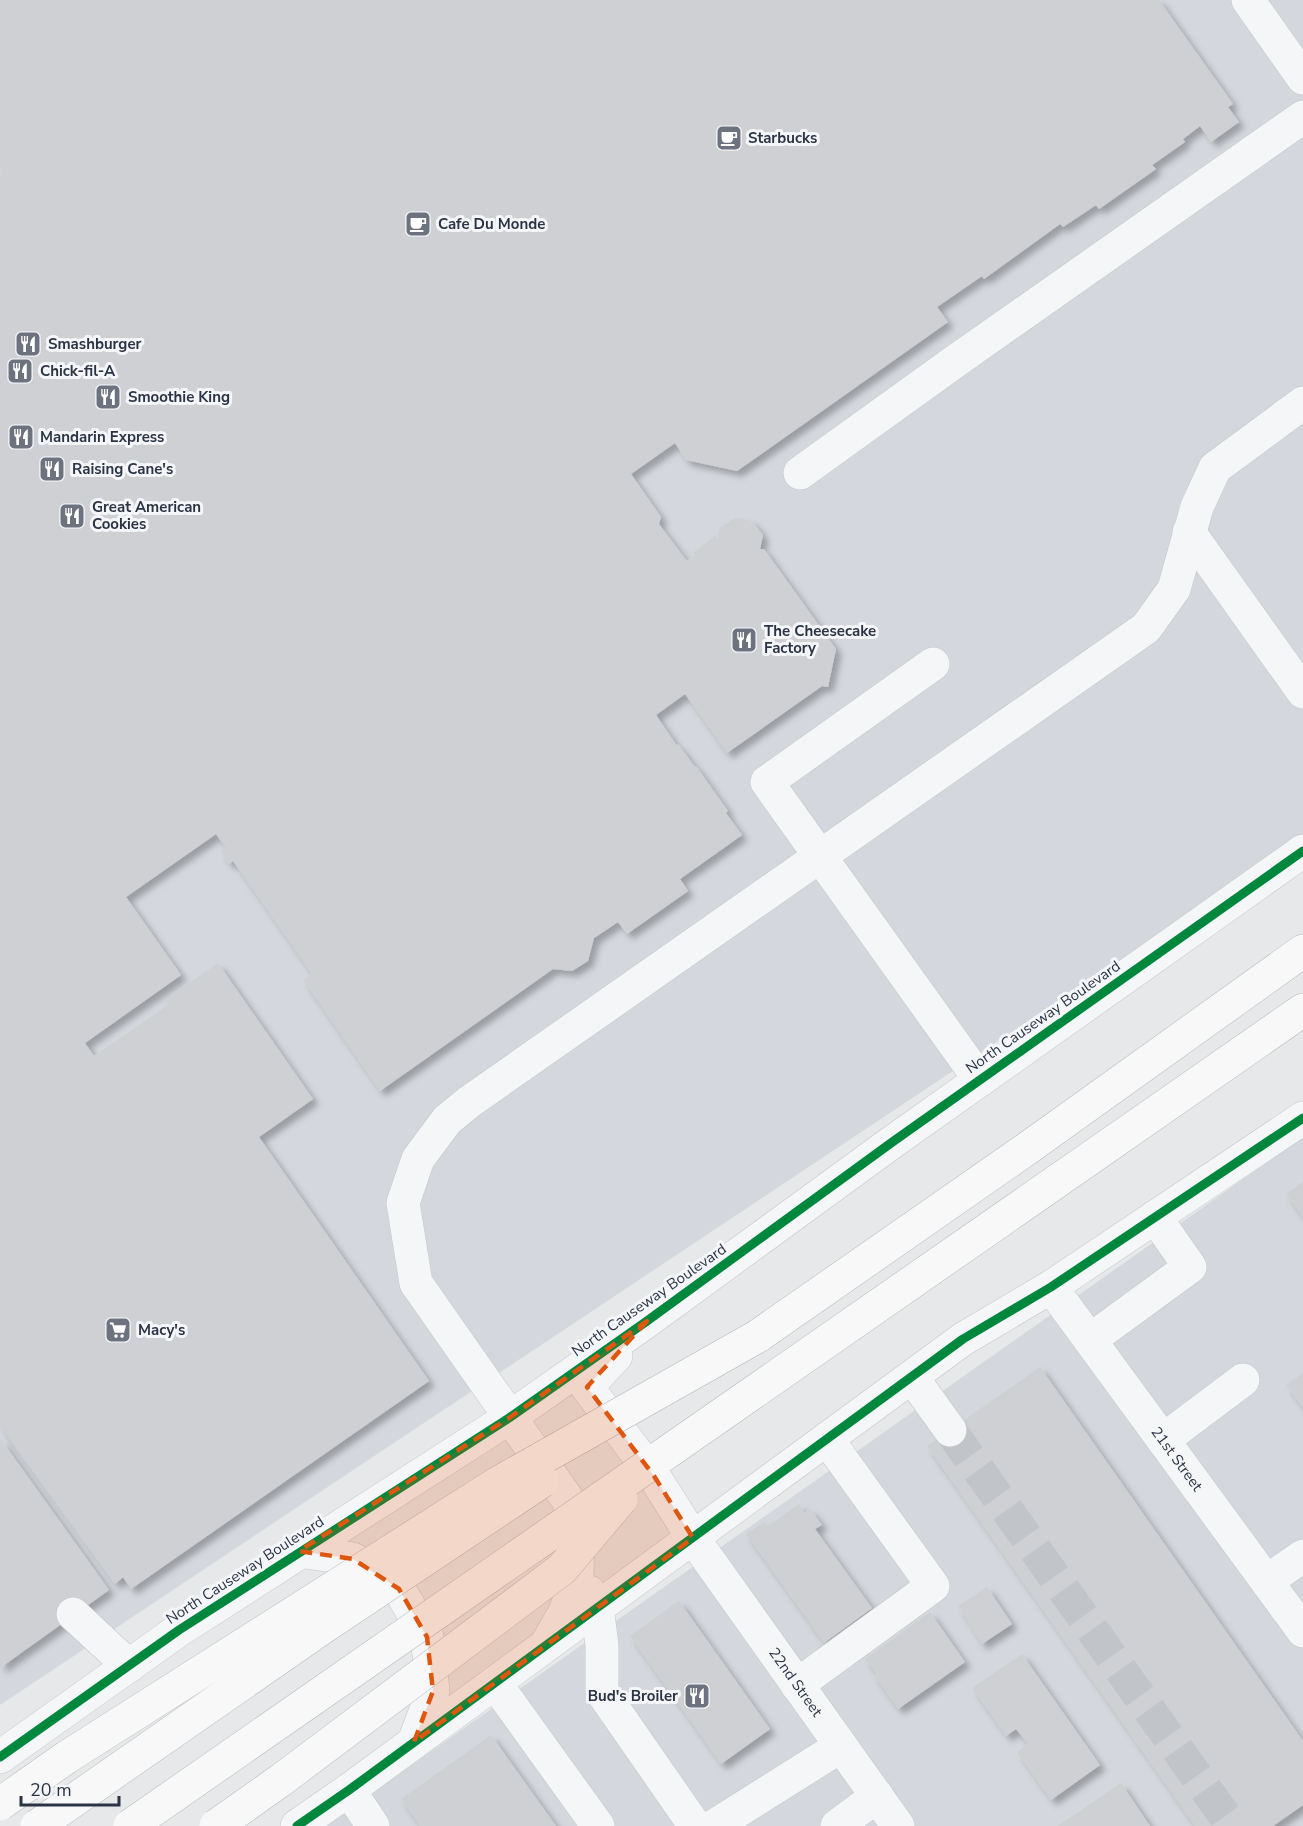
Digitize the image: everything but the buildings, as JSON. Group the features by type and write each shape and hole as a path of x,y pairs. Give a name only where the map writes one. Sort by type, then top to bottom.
{"highway":[{"path":"37,1826 322,1628 758,1336 1025,1150 1303,951"},
{"path":"130,1826 1303,1010"},
{"path":"0,1804 67,1757 498,1483 758,1336"},
{"path":"216,1826 281,1780 562,1569 649,1465"}],"street":[{"path":"1248,0 1303,78"},
{"path":"800,473 985,339 1303,117"},
{"path":"546,1645 565,1612 577,1576 578,1537 568,1500 416,1283 403,1203 418,1159 447,1120 469,1102 1146,628 1173,589 1197,507 1215,468 1303,403"},
{"path":"1189,532 1303,692"},
{"path":"933,664 766,782 980,1080"},
{"name":"North Causeway Boulevard","path":"0,1757 179,1630 509,1418 648,1322 980,1080 1303,851"},
{"path":"297,1826 963,1340 1051,1287 1303,1118"},
{"path":"1090,1340 1190,1267 1155,1217"},
{"name":"21st Street","path":"1051,1287 1303,1631"},
{"name":"22nd Street","path":"648,1322 587,1387 654,1476 693,1538 898,1826"},
{"path":"912,1377 950,1430"},
{"path":"1162,1440 1243,1380"},
{"path":"797,1685 933,1586 827,1439"},
{"path":"299,1551 353,1559 399,1589 427,1636 432,1680 433,1691 414,1742"},
{"path":"1267,1581 1303,1556"},
{"path":"577,1568 597,1608 602,1645 602,1692 695,1826"},
{"path":"73,1614 129,1666"},
{"path":"495,1683 598,1826"},
{"path":"714,1826 841,1746"},
{"path":"349,1790 373,1826"},
{"path":"837,1826 877,1796"}],"highlighted area":[{"path":"647,1321 587,1387 654,1476 693,1538 414,1742 433,1691 427,1637 399,1589 353,1559 299,1551 509,1418"}],"shaded area":[{"path":"0,0 1303,0 1303,838 0,1705"},
{"path":"1303,1137 1303,1826 325,1826"}],"tunnel":[{"path":"950,1430 1232,1826"}],"cycle path":[{"path":"0,1757 179,1630 509,1418 1303,851"},
{"path":"297,1826 963,1339 1051,1287 1303,1118"}],"place":[{"name":"Starbucks","path":"729,138"},
{"name":"Cafe Du Monde","path":"418,224"},
{"name":"Smashburger","path":"28,344"},
{"name":"Chick-fil-A","path":"20,371"},
{"name":"Smoothie King","path":"108,397"},
{"name":"Mandarin Express","path":"21,437"},
{"name":"Raising Cane's","path":"52,469"},
{"name":"Great American Cookies","path":"72,516"},
{"name":"The Cheesecake Factory","path":"744,640"},
{"name":"Macy's","path":"118,1330"},
{"name":"Bud's Broiler","path":"697,1696"}]}
